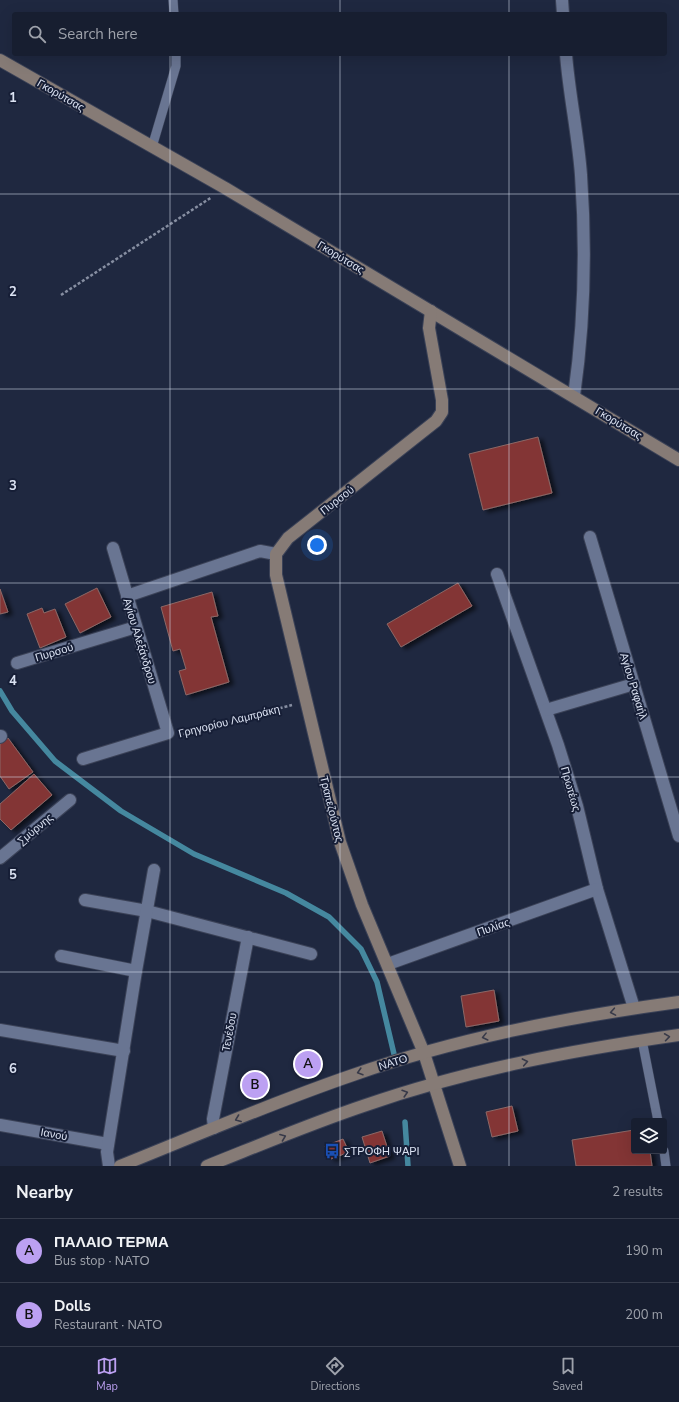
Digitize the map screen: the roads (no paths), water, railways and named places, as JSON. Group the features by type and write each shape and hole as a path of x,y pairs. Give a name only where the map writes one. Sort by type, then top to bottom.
{"main road":[{"name":"Γκορύτσας","path":"0,60 225,188 679,460"},
{"name":"Πυρσού","path":"276,554 288,538 436,421 442,412 442,400 428,328 431,311"},
{"name":"Τραπεζούντος","path":"276,554 276,575 340,842 362,905 424,1053 460,1166"},
{"name":"ΝΑΤΟ","path":"120,1166 353,1074 424,1053 516,1029 634,1008 679,1002"},
{"path":"207,1166 366,1105 433,1084 504,1066 642,1040 679,1035"}],"street":[{"path":"562,0 563,12"},
{"path":"566,56 581,174 582,228 580,348 574,396"},
{"name":"Αγίου Ραφαήλ","path":"590,536 679,836"},
{"name":"Αγίου Αλεξάνδρου","path":"113,548 168,733"},
{"path":"127,596 260,551 276,554"},
{"name":"Πρωτέως","path":"497,574 546,710 577,806 597,889 634,1008"},
{"name":"Πυρσού","path":"17,663 136,627"},
{"path":"546,710 634,684"},
{"name":"Γρηγορίου Λαμπράκη","path":"83,759 168,733"},
{"name":"Σμύρνης","path":"0,858 70,800"},
{"path":"109,1166 107,1159 108,1144 154,870"},
{"name":"Πυλίας","path":"388,964 597,889"},
{"path":"85,900 147,911 311,954"},
{"name":"Τενέδου","path":"214,1128 213,1119 248,937"},
{"path":"61,956 136,971"},
{"path":"0,1030 124,1051"},
{"name":"Ιανού","path":"0,1125 108,1144"}],"lane":[{"path":"173,0 174,12"},
{"path":"152,147 176,66 176,56"},
{"path":"642,1040 657,1118"},
{"path":"664,1154 666,1166"}],"waterway":[{"path":"0,691 12,711 55,761 121,811 194,854 286,893 329,917 361,949 377,982 394,1054"},
{"path":"405,1122 408,1166"}],"place":[{"name":"ΠΑΛΑΙΟ ΤΕΡΜΑ","path":"308,1064"},
{"name":"Dolls","path":"255,1085"},
{"name":"ΣΤΡΟΦΗ ΨΑΡΙ","path":"332,1151"}]}
